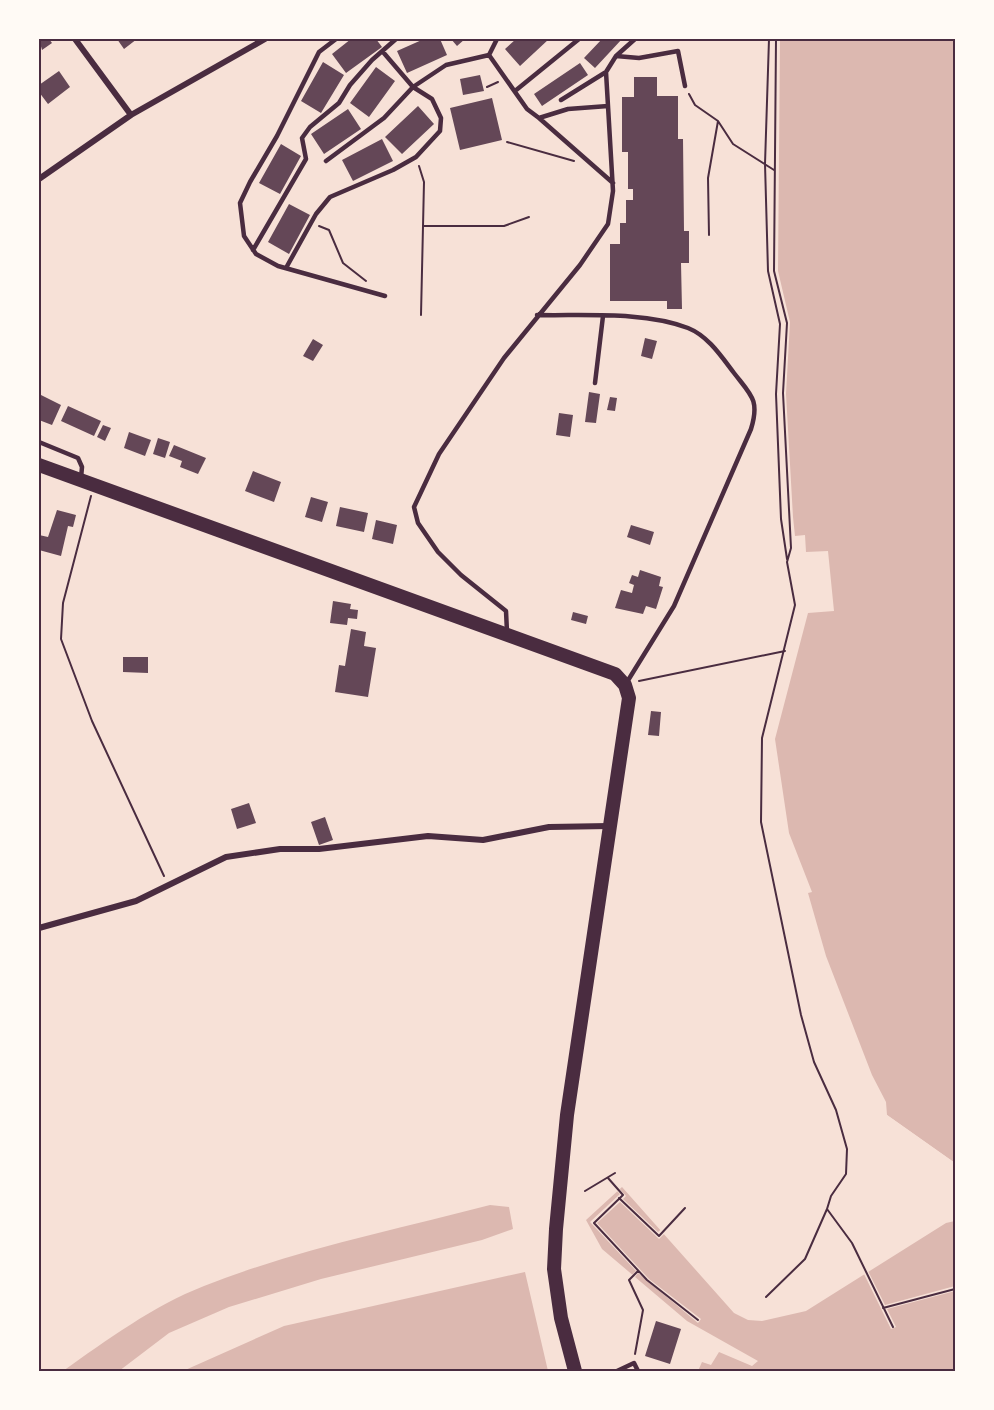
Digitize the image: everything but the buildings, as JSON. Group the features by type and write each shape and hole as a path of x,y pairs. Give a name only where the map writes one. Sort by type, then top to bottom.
{"main road":[{"path":"39,465 615,674 625,685 629,698 567,1115 556,1229 554,1269 561,1318 574,1371"}],"street":[{"path":"75,39 131,115"},
{"path":"39,179 131,115 265,39"},
{"path":"39,928 136,902 226,857 280,849 319,849 428,836 483,840 549,827 610,826"}],"lane":[{"path":"336,39 319,52 240,202 244,236 256,254 286,268 385,296"},
{"path":"253,250 306,159 302,138 310,127 339,103 350,85 372,60 396,39"},
{"path":"489,55 497,39"},
{"path":"515,91 579,39"},
{"path":"561,100 606,72 616,56 635,39"},
{"path":"616,56 639,58 678,51 685,86"},
{"path":"286,268 311,223 330,197 416,158 440,131 441,118 432,99 413,87 383,52"},
{"path":"326,161 384,118 413,87 446,65 489,55"},
{"path":"489,55 527,109 613,183"},
{"path":"507,634 506,611 461,575 438,552 418,523 414,507 444,446 537,315 580,265 608,224 613,183 606,72"},
{"path":"539,118 568,109 609,106"},
{"path":"537,315 628,316 689,328 710,343 755,399 751,429 674,606 625,685"},
{"path":"595,383 603,316"},
{"path":"39,442 78,458 87,483"},
{"path":"617,1371 634,1363 638,1371"}],"path":[{"path":"766,1297 806,1259 831,1196 846,1174 847,1149 836,1110 814,1062 801,1015 761,822 762,738 786,651 795,605 781,519 776,394 780,324 768,272 765,164 769,39"},
{"path":"776,39 774,271 787,323 783,393 791,548 787,562"},
{"path":"685,86 695,105 718,121 733,144 774,170"},
{"path":"767,90 775,89"},
{"path":"710,235 708,178 718,121"},
{"path":"507,142 574,161"},
{"path":"416,158 424,182 421,315"},
{"path":"423,226 504,226 529,217"},
{"path":"311,223 329,230 343,263 385,296"},
{"path":"87,483 63,603 61,639 92,721 168,884"},
{"path":"625,685 786,651"},
{"path":"585,1191 615,1173"},
{"path":"608,1178 623,1195 594,1223 638,1270 698,1320"},
{"path":"620,1198 659,1236 686,1208"},
{"path":"827,1209 852,1243 893,1327"},
{"path":"634,1363 643,1310 629,1280 638,1270"},
{"path":"883,1308 955,1288"}],"shaded area":[{"path":"780,39 955,39 955,1163 887,1115 886,1102 872,1075 826,956 808,893 812,892 789,833 775,739 808,613 834,611 828,551 806,552 805,535 795,536 793,517 786,394 790,322 778,271"},
{"path":"622,1187 734,1313 748,1320 762,1321 806,1311 946,1223 955,1221 955,1371 698,1371 702,1362 711,1365 719,1352 752,1366 758,1361 687,1321 602,1249 586,1220"},
{"path":"490,1205 509,1207 513,1229 482,1240 321,1279 229,1307 169,1333 119,1371 63,1371 167,1303 204,1286 309,1251"},
{"path":"525,1272 548,1371 183,1371 284,1326"}],"pier":[{"path":"887,1115 955,1163 955,1166 884,1116"},
{"path":"617,1186 626,1196 623,1199 658,1232 663,1228 666,1232 659,1239 620,1202 597,1223 649,1279 701,1319 698,1323 638,1273 635,1277 632,1275 636,1271 590,1222 620,1194 615,1189"},
{"path":"867,1269 885,1305 955,1286 955,1291 887,1309 896,1327 891,1329 863,1272"}]}
